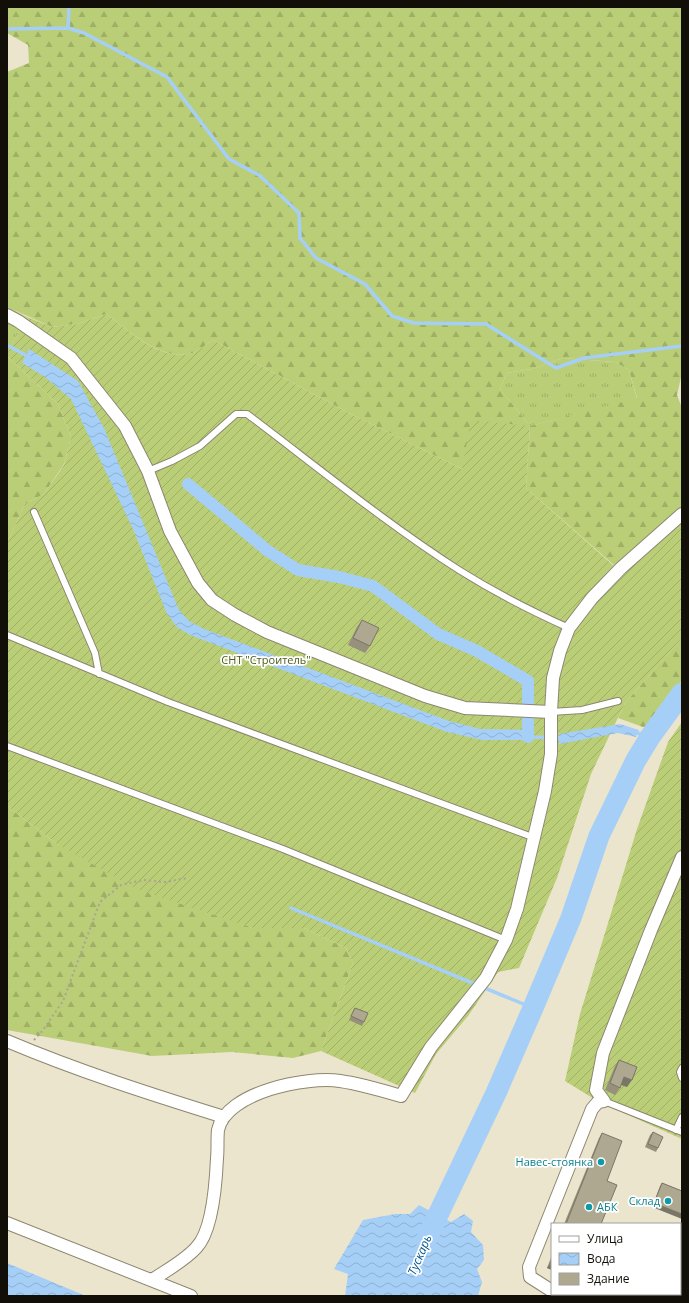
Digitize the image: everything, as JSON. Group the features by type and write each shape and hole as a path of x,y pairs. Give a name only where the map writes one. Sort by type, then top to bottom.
{"street":[{"path":"7,315 71,358 125,426 148,471 170,531 198,583 212,600 235,615 267,632 426,696 464,708 551,712"},
{"path":"152,1280 197,1248 208,1225 216,1178 218,1130 224,1117 243,1101 263,1091 297,1083 338,1080 373,1087 401,1096 431,1047 486,978 506,940 517,909 535,838 551,754 551,712 554,678 560,651 569,628 592,598 621,568 682,514"},
{"path":"551,1290 530,1277 529,1267 592,1109 598,1102 604,1101 596,1090 604,1053 651,930 682,857"},
{"path":"7,1041 54,1061 138,1090 224,1117"},
{"path":"7,1223 191,1296"}],"lane":[{"path":"148,471 172,461 200,446 236,414 247,414 365,503 459,570 520,606 569,628"},
{"path":"34,512 95,653 99,674"},
{"path":"7,635 175,705 535,838"},
{"path":"551,712 582,710 618,701"},
{"path":"7,746 283,849 506,940"},
{"path":"682,1068 680,1072 682,1078"},
{"path":"604,1101 679,1131 682,1117"}],"path":[{"path":"25,1048 44,1030 63,1001 100,902 121,885 143,880 165,882 188,878"}],"green space":[{"path":"7,7 682,7 682,373 677,395 682,408 682,507 615,566 526,488 530,426 462,469 347,412 213,340 192,353 178,355 167,353 145,342 106,314 77,324 52,327 7,307 7,72 29,63 28,45 7,33","holes":["563,358 615,362 629,370 637,398 530,426 500,389 507,373 532,369"]},
{"path":"7,307 27,317 7,354"},
{"name":"СНТ \"Строитель\"","path":"106,314 144,342 166,353 177,355 189,354 213,340 347,412 462,469 471,420 530,426 526,488 614,566 682,507 682,638 625,703 591,774 557,878 519,968 498,972 468,1016 436,1054 415,1093 321,1051 353,963 346,948 304,928 253,928 136,889 57,844 7,806 7,543 25,504 44,494 64,465 71,437 58,404 7,356 7,354 27,317 52,327 77,324"},
{"path":"7,356 58,404 71,437 64,464 44,494 25,504 7,543"},
{"path":"563,358 615,362 629,370 637,399 530,426 500,389 507,373 532,369"},
{"path":"682,638 682,680 651,725 643,727 618,718 625,703"},
{"path":"682,722 682,1139 599,1102 565,1081 580,1014 637,829 668,742"},
{"path":"7,806 57,844 253,928 304,928 346,948 353,963 321,1051 293,1058 232,1052 152,1056 7,1030"}],"water":[{"path":"29,349 78,381 104,428 179,610 189,621 204,629 449,721 480,729 533,730 534,740 482,740 447,732 190,635 177,627 167,614 133,529 71,399 45,377 22,363"},
{"path":"620,724 639,730 636,737 618,733 559,744 559,734"},
{"name":"Тускарь","path":"419,1205 451,1222 464,1214 473,1221 471,1232 483,1245 484,1260 477,1269 482,1282 478,1296 345,1296 348,1274 334,1269 363,1220 395,1214 410,1214"},
{"path":"7,1263 86,1296 7,1296"}],"building":[{"path":"362,620 379,628 370,646 353,638"},
{"path":"355,1008 368,1013 364,1022 351,1016"},
{"path":"619,1060 637,1067 632,1080 624,1077 620,1088 610,1083"},
{"path":"653,1132 663,1137 658,1148 648,1144"},
{"path":"602,1133 622,1141 607,1181 617,1185 601,1223 566,1223"},
{"name":"Склад","path":"662,1183 682,1191 682,1214 654,1203"}],"waterway":[{"path":"69,7 68,28 84,33 167,77 229,159 259,175 299,213 300,238 316,258 365,284 392,316 414,323 486,324 556,368 584,358 682,346"},
{"path":"7,29 68,28"},
{"path":"7,345 29,357"},
{"path":"188,484 268,551 298,570 339,577 373,586 438,634 477,651 528,681 528,737"},
{"name":"Тускарь","path":"426,1240 496,1093 533,1008 571,918 599,836 636,760 650,737 682,693"},
{"path":"634,732 650,737"},
{"path":"530,737 563,738"},
{"path":"291,908 533,1008"}],"place":[{"name":"Навес-стоянка","path":"601,1162"},
{"name":"Склад","path":"668,1201"},
{"name":"АБК","path":"589,1207"}]}
